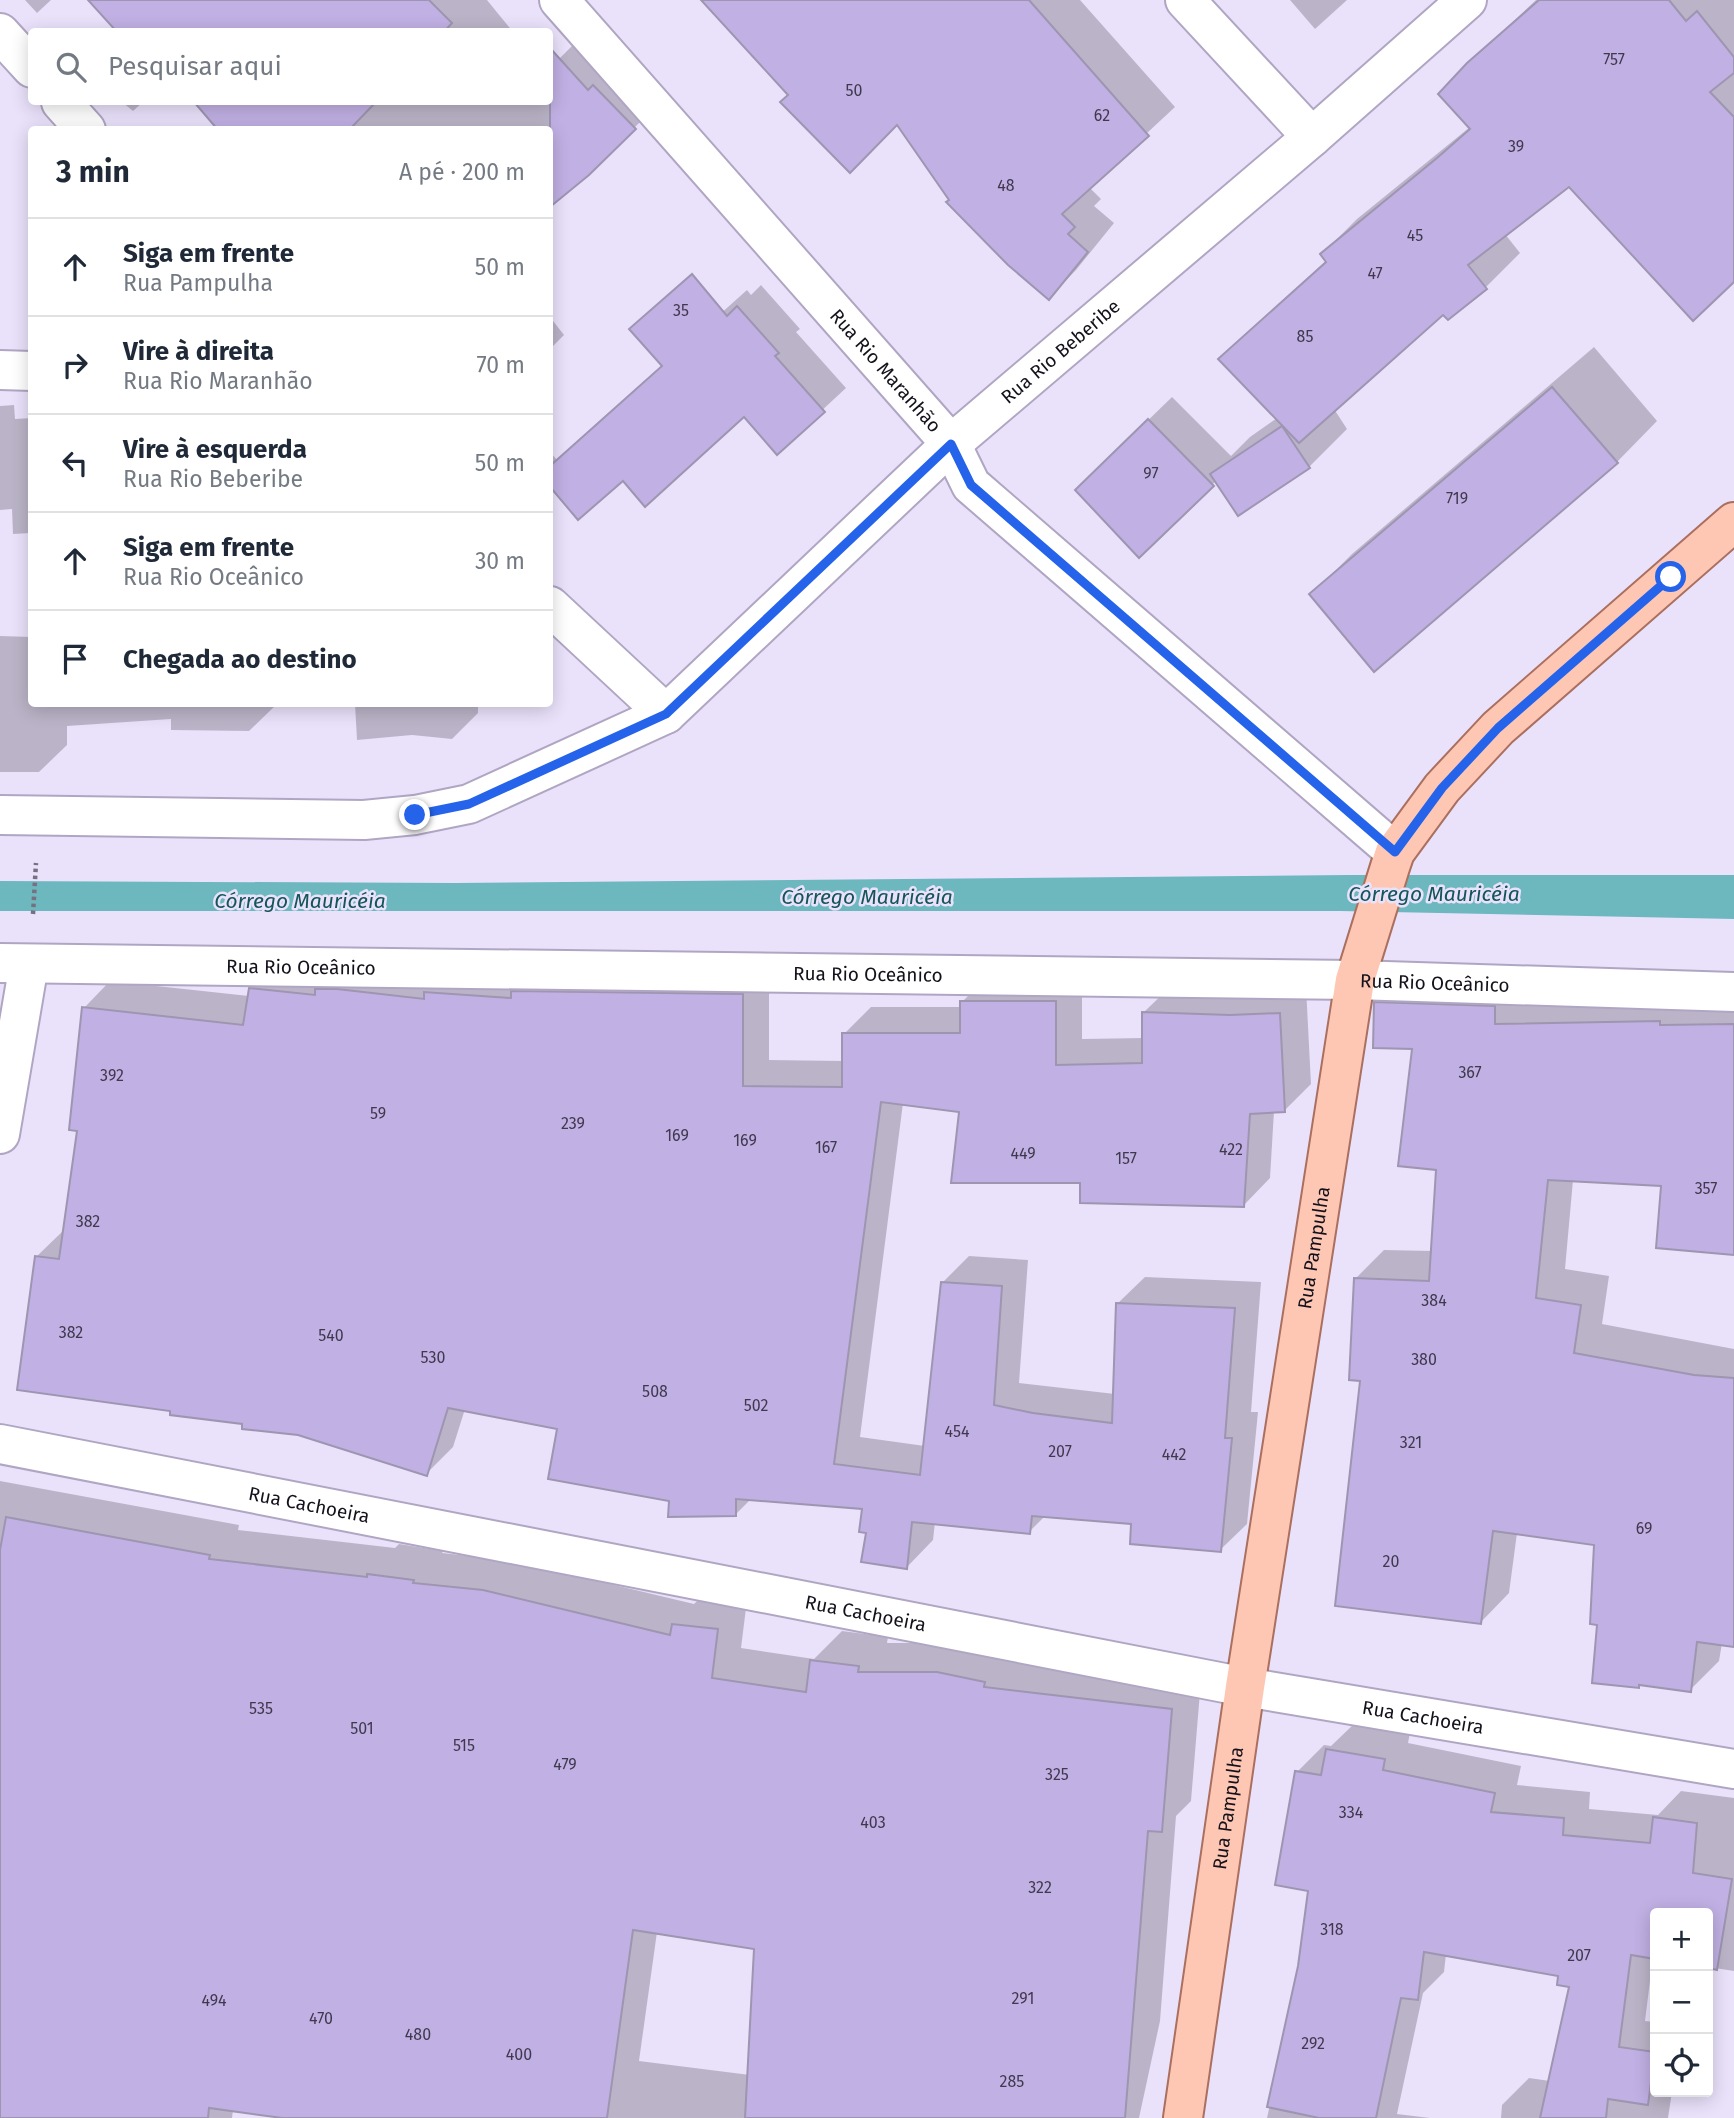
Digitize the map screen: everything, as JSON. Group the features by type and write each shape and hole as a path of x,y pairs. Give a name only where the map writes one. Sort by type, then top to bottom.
{"main road":[{"name":"Rua Pampulha","path":"1182,2118 1245,1687 1355,980 1392,859 1442,788 1498,728 1734,522"}],"street":[{"name":"Rua Rio Maranhão","path":"559,0 951,444 971,485 1392,859"},
{"path":"1185,0 1312,137"},
{"name":"Rua Rio Beberibe","path":"666,714 951,444 1312,137 1467,0"},
{"path":"0,33 28,64"},
{"path":"64,105 82,126"},
{"path":"0,370 28,371"},
{"path":"0,815 364,820 415,815 469,804 666,714 553,609"},
{"path":"0,1134 15,963"},
{"name":"Rua Rio Oceânico","path":"15,963 1355,980 1734,992"},
{"name":"Rua Cachoeira","path":"0,1444 1245,1687 1734,1769"}],"path":[{"path":"32,918 35,872"}],"water":[{"name":"Córrego Mauricéia","path":"1349,875 1734,875 1734,919 1340,911 0,911 0,881 455,883"}],"building":[{"path":"88,0 429,0 452,23 448,28 113,28"},
{"path":"701,0 1029,0 1149,136 1062,214 1075,227 1068,234 1088,252 1049,300 1008,265 946,202 949,200 897,125 850,173 780,102 788,95"},
{"path":"1539,0 1669,0 1686,21 1697,11 1734,57 1734,73 1710,92 1734,117 1734,282 1693,321 1569,187 1468,265 1487,289 1448,320 1443,315 1299,443 1218,359 1326,262 1320,254 1470,129 1438,94 1467,63"},
{"path":"553,51 588,90 593,85 636,129 589,175 553,205 553,126 550,126 550,105 553,105"},
{"path":"197,105 373,105 353,126 215,126"},
{"path":"692,274 727,316 737,306 779,353 775,356 825,412 777,455 744,417 645,507 623,481 578,520 553,491 553,463 662,366 629,329"},
{"path":"1552,387 1618,463 1374,672 1309,594"},
{"path":"1148,419 1214,486 1139,558 1075,490"},
{"path":"1282,426 1310,468 1238,516 1210,474"},
{"path":"249,988 315,995 315,989 337,989 424,999 424,992 511,998 511,991 743,994 743,1086 842,1087 842,1033 960,1033 960,1001 1056,1001 1056,1065 1142,1063 1142,1012 1230,1015 1280,1013 1285,1112 1250,1114 1244,1207 1080,1203 1080,1183 951,1183 959,1112 881,1102 834,1464 920,1475 941,1282 1002,1286 994,1405 1112,1423 1116,1303 1235,1308 1225,1438 1232,1438 1221,1552 1130,1544 1131,1524 1032,1516 1030,1534 912,1522 907,1569 861,1562 866,1533 859,1532 862,1509 736,1499 736,1516 668,1517 669,1501 548,1479 557,1429 448,1408 427,1476 298,1435 242,1429 242,1424 170,1415 170,1411 17,1390 35,1256 59,1259 77,1131 69,1130 82,1007 243,1025"},
{"path":"1374,1002 1495,1006 1495,1024 1660,1021 1660,1025 1734,1024 1734,1255 1656,1248 1661,1186 1548,1180 1536,1298 1581,1305 1574,1353 1694,1375 1734,1378 1734,1647 1697,1642 1691,1692 1639,1685 1639,1688 1592,1683 1597,1625 1590,1624 1594,1545 1493,1531 1481,1624 1335,1606 1360,1381 1349,1380 1354,1278 1429,1281 1436,1170 1398,1166 1412,1049 1373,1048"},
{"path":"6,1517 210,1555 209,1559 367,1577 367,1574 414,1580 413,1583 483,1590 670,1635 672,1624 718,1629 712,1678 806,1692 810,1660 859,1666 858,1672 937,1672 985,1682 984,1687 1172,1709 1162,1832 1148,1831 1125,2118 745,2118 754,1949 633,1930 607,2118 282,2118 209,2108 208,2118 0,2118 0,1550"},
{"path":"1326,1749 1385,1759 1383,1770 1495,1793 1491,1812 1564,1818 1563,1835 1650,1843 1653,1817 1697,1823 1693,1873 1732,1879 1717,1970 1713,1969 1713,1908 1650,1908 1650,1958 1631,1955 1619,2047 1650,2051 1648,2105 1608,2099 1606,2118 1540,2118 1569,1987 1557,1985 1558,1976 1424,1952 1418,2000 1401,1998 1376,2118 1319,2118 1267,2107 1298,1966 1308,1891 1275,1885 1295,1771 1321,1775"}],"route":[{"path":"415,815 469,804 666,714 951,444 971,485 1395,852 1442,788 1498,728 1671,577"}]}
